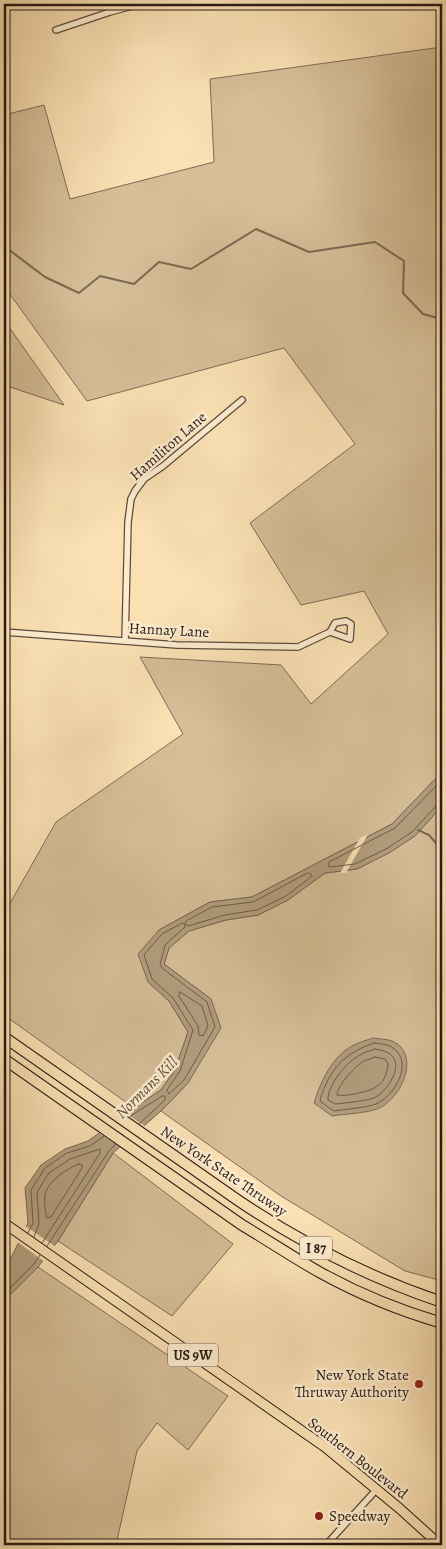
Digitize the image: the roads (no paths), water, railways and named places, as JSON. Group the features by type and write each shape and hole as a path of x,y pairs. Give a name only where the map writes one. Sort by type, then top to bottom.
{"highway":[{"name":"New York State Thruway","path":"4,1037 259,1214 317,1249 386,1282 442,1302"},
{"name":"I 87","path":"4,1059 242,1225 321,1273 394,1306 442,1323"}],"main road":[{"name":"Southern Boulevard","path":"4,1223 302,1431 377,1489 440,1545"}],"street":[{"path":"56,30 139,4"},
{"name":"Hamiliton Lane","path":"125,641 128,522 135,491 144,479 163,466 242,400"},
{"name":"Hannay Lane","path":"4,632 177,645 298,647 330,632"},
{"path":"326,1545 377,1489"}],"water":[{"path":"442,772 442,806 415,836 389,853 357,869 325,873 288,900 258,915 226,920 189,931 169,948 164,964 211,999 221,1028 188,1083 161,1111 113,1153 58,1241 38,1267 4,1301 4,1270 28,1223 25,1188 41,1165 65,1149 88,1141 161,1090 175,1070 188,1032 169,1001 148,982 138,954 159,930 210,902 252,897 392,824"},
{"path":"373,1038 392,1041 401,1047 406,1056 407,1066 400,1087 386,1104 377,1109 332,1116 314,1103 328,1070 346,1050"}],"waterway":[{"path":"4,246 45,277 79,293 100,276 134,284 159,262 191,269 256,229 309,252 375,242 404,261 403,293 423,314 442,319"},
{"path":"418,830 429,835 442,850"}],"place":[{"name":"New York State Thruway Authority","path":"419,1384"},
{"name":"Speedway","path":"319,1516"}],"water label":[{"name":"Normans Kill","path":"146,1087"}]}
